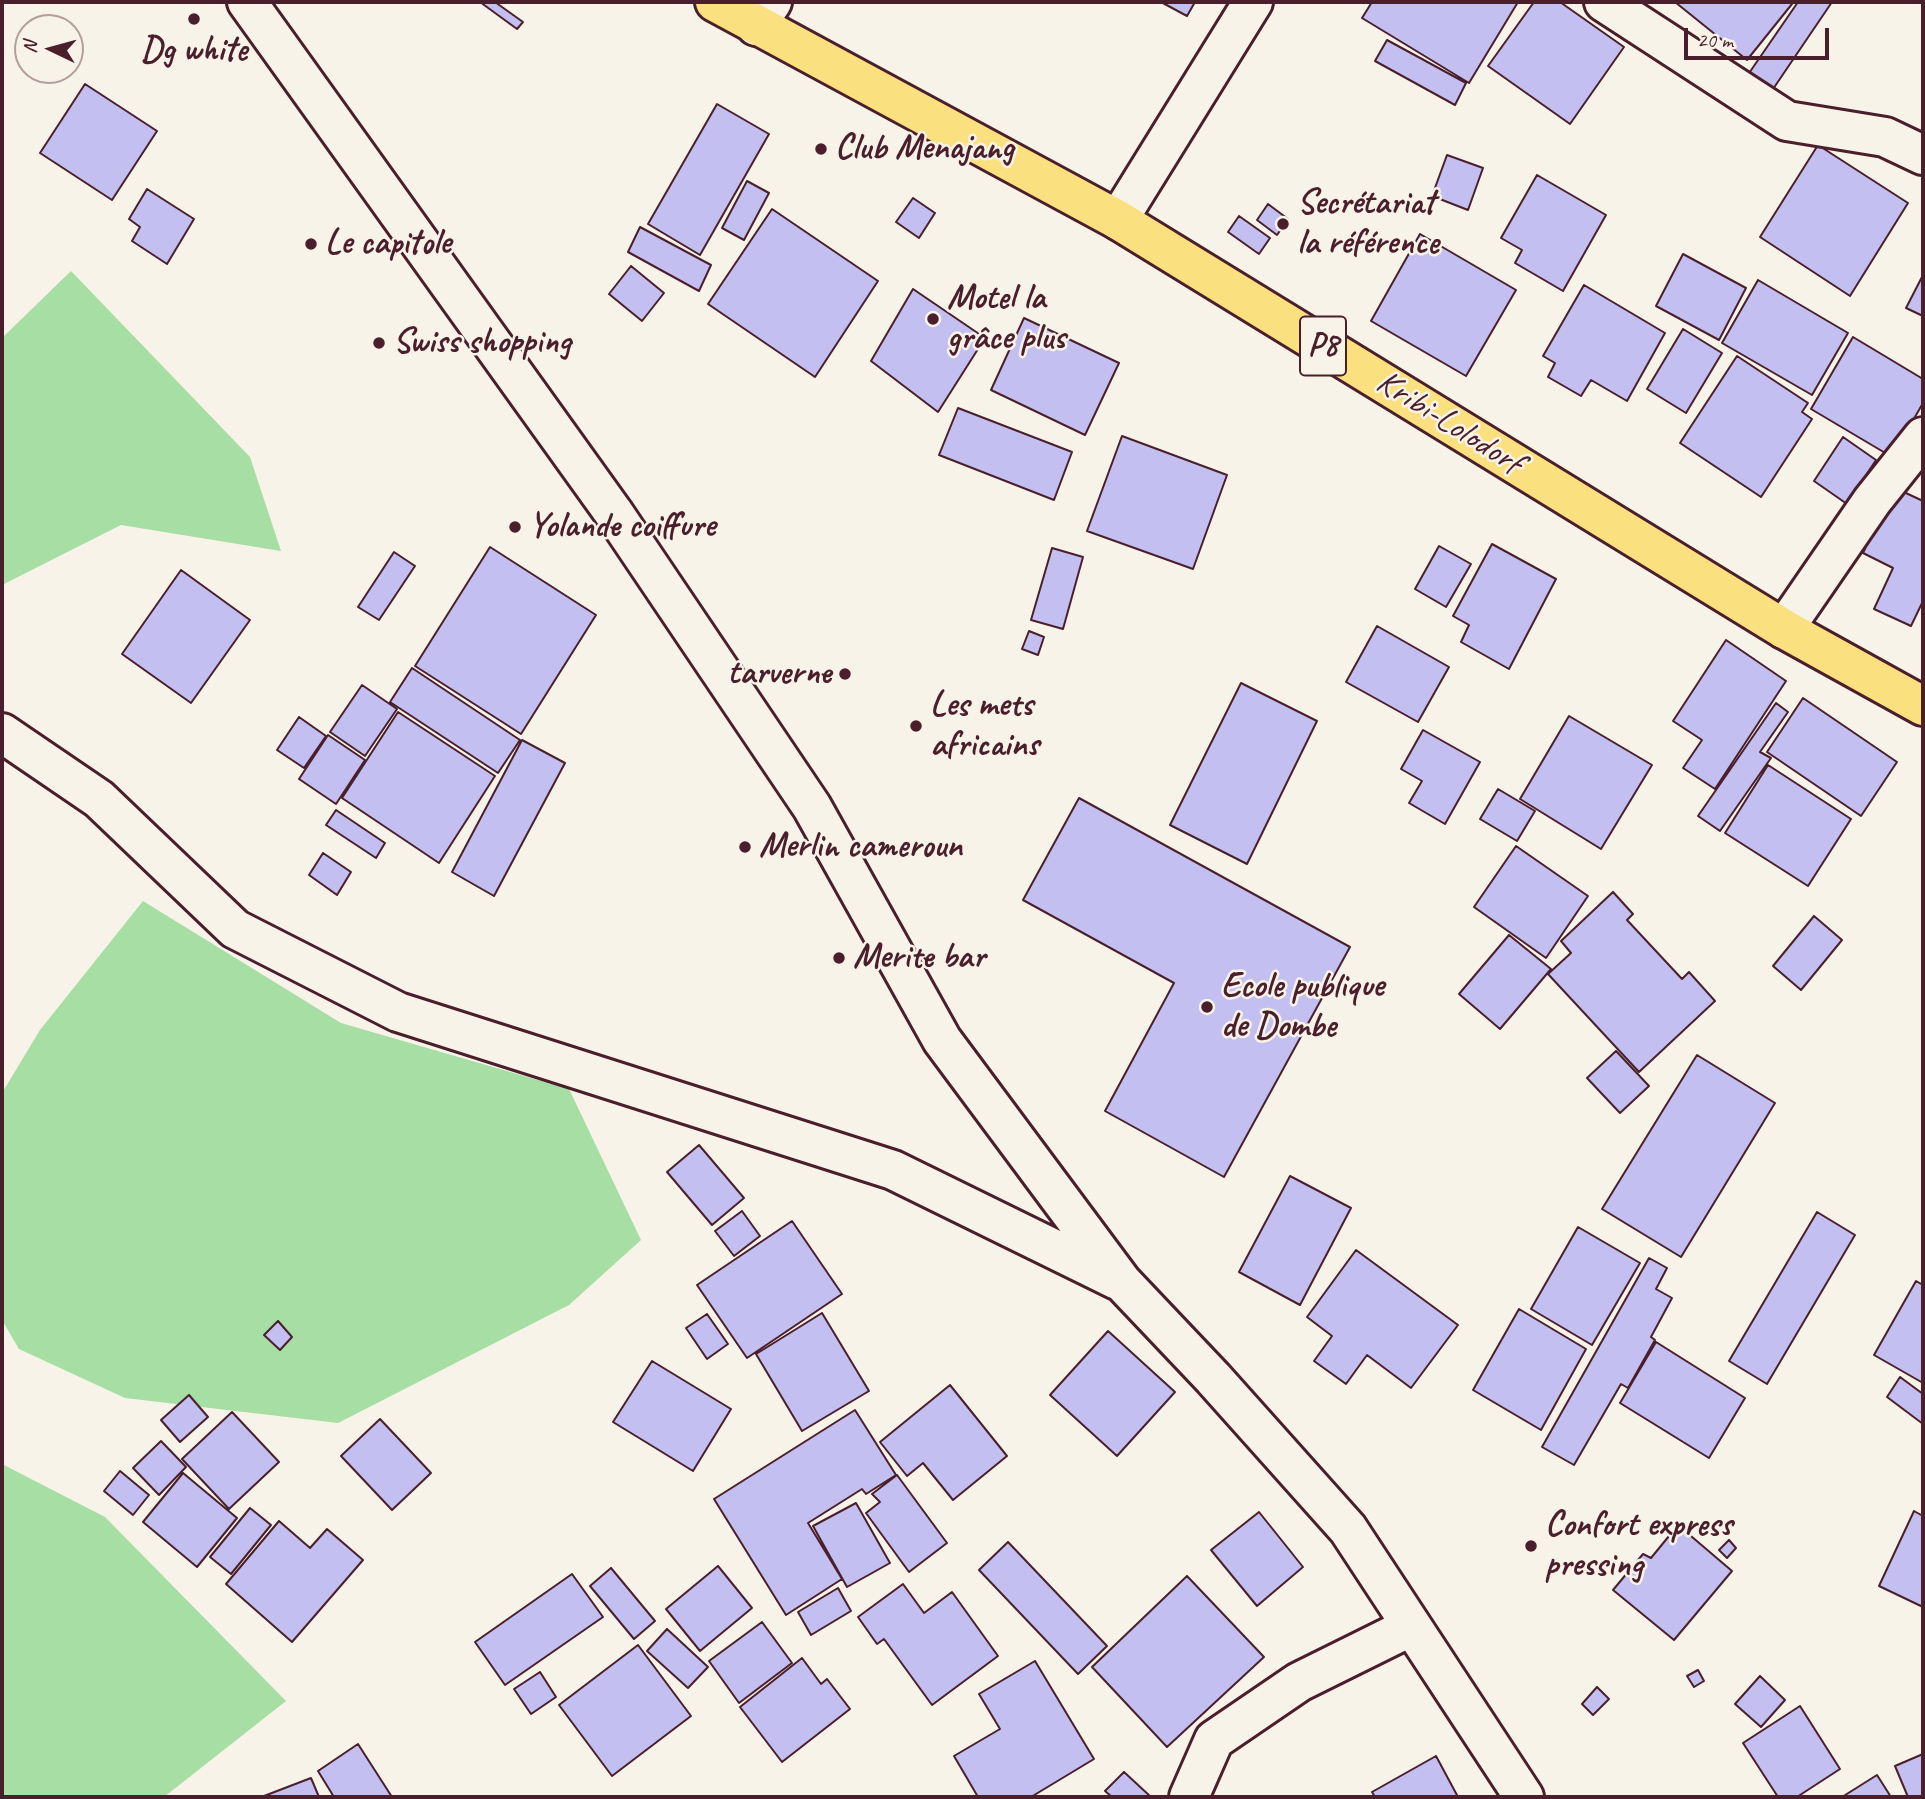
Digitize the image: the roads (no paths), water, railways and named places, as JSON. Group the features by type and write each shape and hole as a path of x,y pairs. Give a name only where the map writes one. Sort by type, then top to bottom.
{"main road":[{"name":"Kribi-Lolodorf","path":"715,2 764,14 1118,220 1784,629 1923,706"}],"street":[{"path":"247,2 613,512 812,807 942,1040 1122,1282 1213,1378 1348,1530 1524,1797"},
{"path":"1118,220 1252,2"},
{"path":"1604,2 1787,121 1885,138 1923,156"},
{"path":"1784,629 1872,501 1923,437"},
{"path":"2,733 99,799 235,929 398,1012 893,1170 1122,1282"},
{"path":"1189,1797 1214,1740 1299,1682 1410,1627"}],"place":[{"name":"Dg white","path":"194,19"},
{"name":"Club Menajang","path":"821,149"},
{"name":"Secrétariat la référence","path":"1283,224"},
{"name":"Le capitole","path":"311,244"},
{"name":"Motel la grâce plus","path":"933,319"},
{"name":"Swiss shopping","path":"379,343"},
{"name":"Yolande coiffure","path":"515,527"},
{"name":"tarverne","path":"845,674"},
{"name":"Les mets africains","path":"916,726"},
{"name":"Merlin cameroun","path":"745,847"},
{"name":"Merite bar","path":"839,958"},
{"name":"Ecole publique de Dombe","path":"1207,1007"},
{"name":"Confort express pressing","path":"1531,1546"}]}
